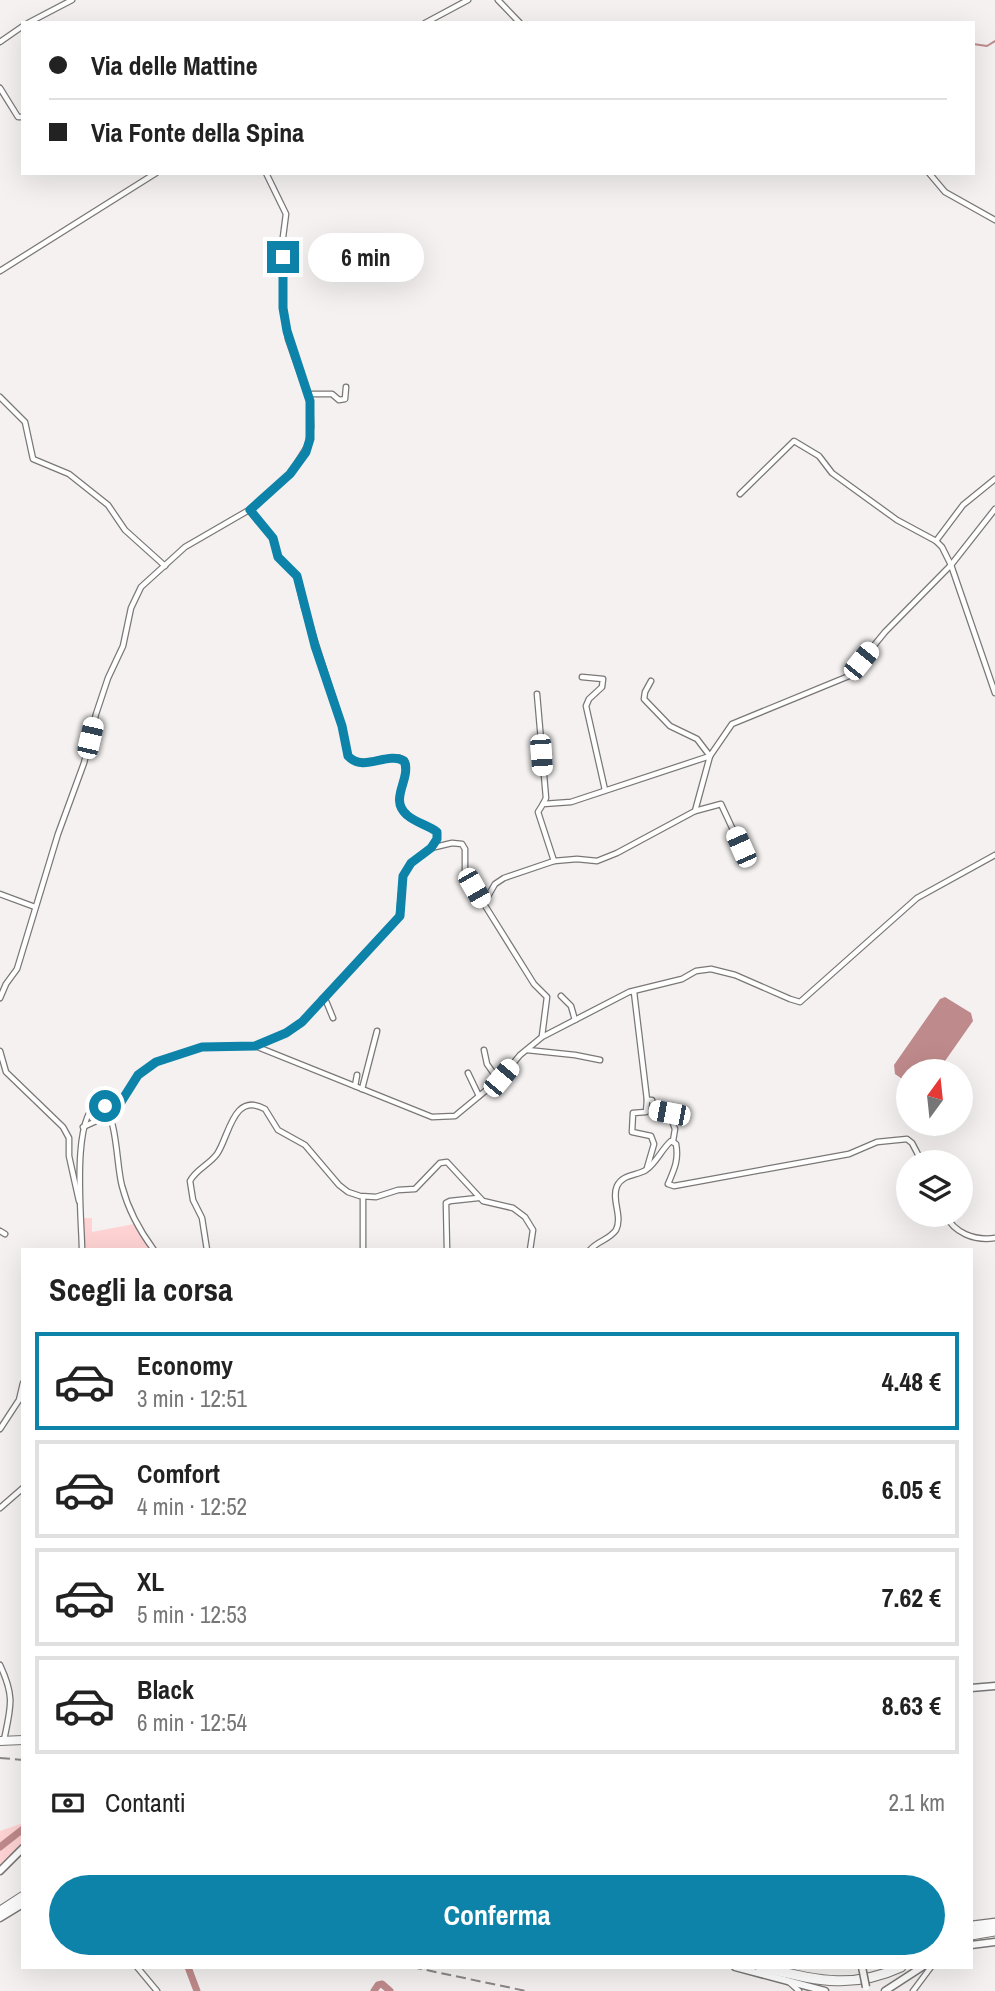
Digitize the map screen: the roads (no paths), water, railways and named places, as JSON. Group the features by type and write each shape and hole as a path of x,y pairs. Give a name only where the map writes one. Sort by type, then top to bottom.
{"highway":[{"path":"0,1905 21,1892"},
{"path":"0,1912 21,1898"},
{"path":"973,1935 995,1931"},
{"path":"973,1943 995,1939"},
{"path":"768,1969 817,1981 839,1983 879,1977 897,1969"},
{"path":"785,1969 839,1978 860,1977 882,1969"}],"main road":[{"path":"973,1688 995,1686"},
{"path":"2,1741 21,1740"},
{"path":"0,1871 21,1850"},
{"path":"0,1918 21,1905"},
{"path":"973,1926 995,1923"},
{"path":"744,1969 824,1991"},
{"path":"862,1969 866,1989"},
{"path":"885,1991 919,1969"}],"street":[{"path":"31,21 72,0"},
{"path":"429,21 468,0"},
{"path":"498,0 518,21"},
{"path":"0,42 21,27"},
{"path":"0,88 18,117 21,117"},
{"path":"0,271 153,175"},
{"path":"0,998 17,969 58,834 84,763 96,714 108,678 123,646 131,608 141,587 185,547 250,510 290,474 306,452 311,427 308,394 288,339 283,308 283,237 286,214 267,175"},
{"path":"931,175 945,192 995,220"},
{"path":"308,394 332,394 340,400 345,399 346,387"},
{"path":"0,397 25,422 33,459 79,481 107,505 125,530 165,566"},
{"path":"740,494 794,441 820,456 831,473 897,520 936,541 951,565 995,693"},
{"path":"936,541 963,505 995,479"},
{"path":"695,811 710,756 732,724 849,676 885,632 951,565 995,509"},
{"path":"83,1127 114,1113 138,1075 156,1062 202,1047 255,1046 286,1033 302,1022 400,916 403,876 411,863 431,848 437,839 437,832 411,819 403,812 399,803 407,766 404,761 399,758 365,763 356,762 348,756 342,726 315,646 297,576 278,557 273,538 250,510"},
{"path":"582,677 603,679 603,687 589,699 586,706 605,790"},
{"path":"651,681 644,699 670,726 697,739 710,756"},
{"path":"537,694 546,798 538,812 554,861"},
{"path":"542,804 571,802 710,756"},
{"path":"484,903 495,884 504,878 554,861 597,861 695,811 722,804 741,847"},
{"path":"431,848 452,843 462,844 465,849 466,870 484,903 534,984 547,998 542,1037"},
{"path":"255,1046 432,1117 455,1116 499,1081 526,1050 542,1037 617,996 682,979 696,971 711,969 735,975 800,1002 810,996 917,898 995,855"},
{"path":"0,894 36,907"},
{"path":"634,992 647,1100 646,1112 633,1113 631,1126 635,1134 651,1136 654,1144 647,1169"},
{"path":"561,996 571,1006 575,1020"},
{"path":"322,999 326,1001 333,1018"},
{"path":"362,1089 377,1031"},
{"path":"484,1050 487,1064 499,1081"},
{"path":"526,1050 600,1060"},
{"path":"0,1051 6,1072 62,1127 69,1138 69,1156 80,1207"},
{"path":"468,1073 479,1096"},
{"path":"355,1086 357,1075"},
{"path":"647,1100 652,1100 654,1110 669,1113 676,1129 673,1141 677,1161 675,1172 668,1184 674,1186 849,1154 877,1142 907,1139 916,1150"},
{"path":"82,1248 80,1143 83,1127 96,1103 104,1104 116,1138 118,1168 125,1196 139,1228 153,1248"},
{"path":"207,1248 202,1218 193,1200 190,1181 217,1153 238,1111 244,1106 252,1105 262,1107 278,1130 305,1145 344,1189 363,1197 376,1197 415,1188 438,1165 444,1161 449,1163 479,1198 485,1202 513,1208 525,1217 533,1230 530,1248"},
{"path":"593,1248 616,1229 616,1191 620,1182 647,1169 659,1158 669,1141 673,1141"},
{"path":"363,1197 363,1248"},
{"path":"447,1248 446,1203 450,1200 479,1198"},
{"path":"952,1227 959,1232 982,1238 995,1238"},
{"path":"0,1429 19,1400 21,1392"},
{"path":"0,1508 21,1490"},
{"path":"0,1665 10,1688 11,1698 2,1741"},
{"path":"139,1969 157,1991"},
{"path":"913,1991 930,1969"},
{"path":"786,1979 799,1991"}],"waterway":[{"path":"975,44 987,46 995,41"},
{"path":"0,1847 21,1831"},
{"path":"189,1969 197,1991"},
{"path":"374,1991 382,1984 390,1991"}],"railway":[{"path":"0,1758 21,1760"},
{"path":"422,1969 526,1991"}]}
